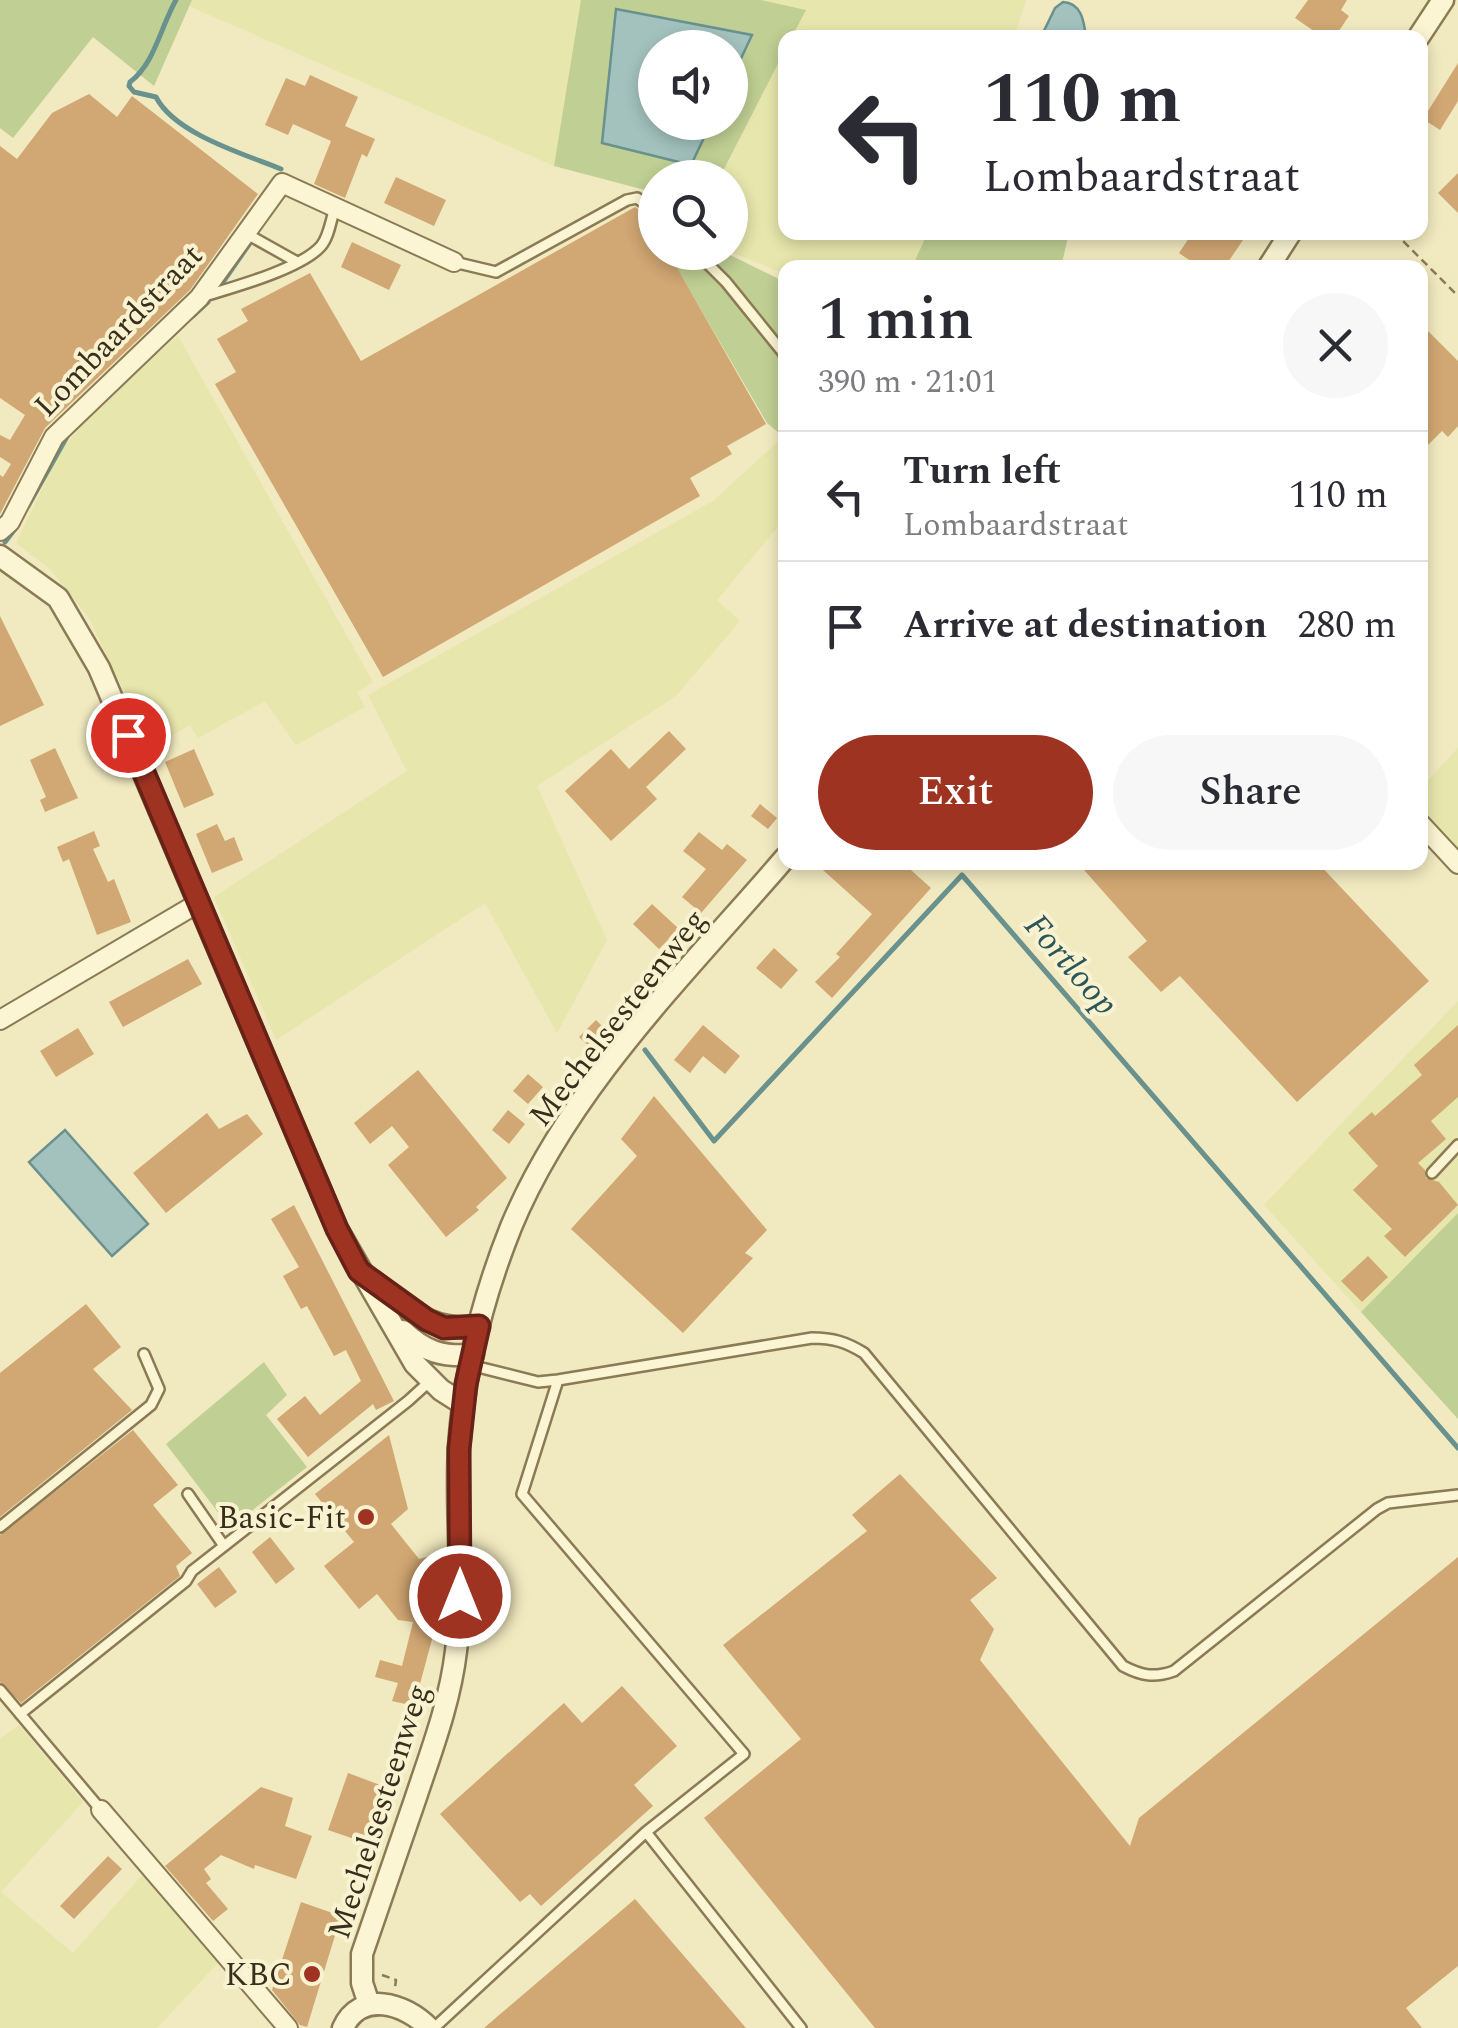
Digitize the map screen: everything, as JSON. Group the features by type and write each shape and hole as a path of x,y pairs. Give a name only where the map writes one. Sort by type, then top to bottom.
{"street":[{"path":"1423,30 1443,0"},
{"name":"Lombaardstraat","path":"0,531 10,522 54,438 199,298 282,183 454,262"},
{"path":"0,556 58,598 99,668 337,1229 415,1364 463,1404"},
{"path":"1428,832 1458,864"},
{"name":"Mechelsesteenweg","path":"369,2004 362,1983 362,1954 442,1723 456,1651 463,1404 479,1326 512,1227 531,1184 573,1111 778,866"},
{"path":"0,1020 200,902"},
{"path":"359,1271 444,1328 479,1326"},
{"path":"391,1320 420,1347 438,1355 471,1360"},
{"path":"101,1810 288,2028"},
{"path":"343,2028 357,2009 369,2004 403,2008 431,2028"}],"lane":[{"path":"454,262 496,272 627,200 638,199"},
{"path":"199,298 248,284 297,262 323,244 335,208"},
{"path":"246,233 297,262"},
{"path":"714,270 778,346"},
{"path":"1432,1174 1458,1145"},
{"path":"471,1360 538,1382 812,1338 834,1338 850,1344 864,1353 1123,1666 1158,1677 1174,1671 1377,1508 1388,1503 1458,1495"},
{"path":"0,1527 150,1404 159,1389 144,1354"},
{"path":"20,1714 431,1380"},
{"path":"431,2028 646,1832 744,1754 522,1494 558,1380"},
{"path":"188,1494 224,1546"},
{"path":"0,1690 101,1810"},
{"path":"646,1832 801,2028"}],"path":[{"path":"1402,240 1422,260"},
{"path":"1428,266 1458,296"},
{"path":"378,1968 381,1974 396,1980 393,2006"}],"shaded area":[{"path":"192,0 581,0 554,166 189,6"},
{"path":"761,0 1026,0 1017,30 795,30 805,10"},
{"path":"778,64 778,240 925,240 915,260 778,260 778,271 748,259 748,160 729,160 739,140 748,140 748,123"},
{"path":"178,336 373,682 357,692 365,707 296,745 265,701 198,738 190,725 151,748 89,618 50,569 16,543 59,454 92,411"},
{"path":"778,442 778,526 717,600 740,621 676,696 537,786 607,940 557,1033 485,903 276,1040 214,897 407,771 368,695 713,501"},
{"path":"1458,748 1458,850 1428,815 1428,780"},
{"path":"1458,1001 1458,1213 1361,1312 1264,1205"},
{"path":"19,1725 83,1802 1,1892 73,1953 144,1873 218,1963 157,2028 0,2028 0,1739"}],"green space":[{"path":"0,0 192,0 154,86 93,37 13,138 0,128"},
{"path":"581,0 761,0 806,10 796,30 778,30 778,64 748,122 748,30 638,30 638,140 739,140 729,160 638,160 638,188 554,166"},
{"path":"924,240 1067,240 1063,260 915,260"},
{"path":"748,264 778,279 778,432 767,423 678,270 748,270"},
{"path":"1458,1213 1458,1419 1361,1312"},
{"path":"264,1362 287,1395 266,1415 307,1467 230,1528 166,1444"}],"water":[{"path":"1063,2 1074,6 1085,30 1044,30 1055,8"},
{"path":"616,9 726,30 638,30 638,140 703,140 693,160 671,160 602,143"},
{"path":"65,1130 148,1224 112,1256 29,1162"}],"building":[{"path":"1308,0 1347,0 1341,10 1349,16 1339,30 1312,30 1295,18"},
{"path":"1458,63 1458,101 1440,130 1428,122 1428,111"},
{"path":"310,75 358,97 345,126 375,139 367,157 362,154 345,198 314,184 331,141 293,124 288,135 265,125 286,78 305,86"},
{"path":"89,94 117,117 132,96 258,194 190,290 45,428 0,514 0,475 3,477 11,464 0,457 0,435 10,440 25,415 0,398 0,146 17,159 52,113"},
{"path":"1458,173 1458,213 1438,193"},
{"path":"396,177 446,200 434,226 384,203"},
{"path":"635,207 638,270 678,270 766,424 727,446 732,454 690,478 700,496 383,677 215,384 236,372 217,339 248,321 241,309 310,273 361,361"},
{"path":"1188,240 1243,240 1229,260 1189,260 1179,253"},
{"path":"352,242 401,265 389,290 341,267"},
{"path":"1428,331 1458,361 1458,426 1448,437 1442,431 1428,445"},
{"path":"0,616 44,705 0,726"},
{"path":"669,731 686,749 646,787 657,799 611,841 565,791 611,749 629,769"},
{"path":"55,748 78,798 45,812 40,800 46,797 30,760"},
{"path":"194,749 214,795 184,808 165,762"},
{"path":"760,804 777,818 768,829 751,816"},
{"path":"217,824 225,841 234,837 243,860 212,873 196,834"},
{"path":"94,831 100,846 93,849 108,882 114,879 131,922 97,935 69,859 63,862 57,847"},
{"path":"699,832 722,850 727,844 747,860 701,913 682,897 706,869 683,851"},
{"path":"823,870 911,870 931,888 832,998 815,982 840,957 836,954 872,914"},
{"path":"1084,870 1325,870 1429,981 1297,1102 1180,976 1161,992 1128,957 1147,941"},
{"path":"652,904 679,929 659,949 633,924"},
{"path":"774,948 798,970 781,989 756,968"},
{"path":"188,959 202,984 123,1027 109,1002"},
{"path":"596,1020 608,1032 592,1049 579,1037"},
{"path":"703,1025 740,1056 725,1074 703,1056 690,1073 674,1060"},
{"path":"1458,1025 1458,1097 1431,1121 1446,1139 1418,1163 1426,1178 1439,1182 1458,1205 1405,1257 1384,1236 1392,1229 1353,1190 1378,1166 1348,1133 1372,1112 1375,1116 1422,1075 1414,1065"},
{"path":"78,1028 94,1054 56,1077 40,1051"},
{"path":"418,1070 507,1178 476,1207 479,1210 446,1237 388,1165 409,1147 392,1126 370,1144 354,1123"},
{"path":"528,1074 543,1087 528,1104 513,1091"},
{"path":"654,1096 767,1230 745,1253 753,1258 683,1333 571,1229 637,1156 621,1139"},
{"path":"508,1110 525,1124 509,1144 492,1130"},
{"path":"207,1113 219,1129 247,1114 263,1134 166,1213 133,1173"},
{"path":"294,1205 394,1401 376,1410 373,1404 308,1457 277,1419 305,1396 320,1415 361,1381 346,1350 334,1356 307,1306 301,1309 283,1276 299,1267 271,1219"},
{"path":"1368,1256 1388,1277 1362,1302 1341,1281"},
{"path":"86,1304 121,1347 93,1369 132,1410 0,1517 0,1373"},
{"path":"133,1430 178,1485 153,1505 192,1553 176,1566 180,1576 21,1703 0,1682 0,1535"},
{"name":"Basic-Fit","path":"389,1435 408,1509 391,1524 419,1559 431,1556 434,1632 414,1706 392,1701 398,1683 375,1677 380,1660 402,1666 413,1622 398,1620 377,1594 359,1609 324,1566 354,1542 315,1494"},
{"path":"900,1474 997,1578 970,1600 994,1629 980,1660 1130,1846 1139,1818 1458,1557 1458,1966 1406,2008 1422,2028 875,2028 704,1818 801,1739 723,1645 867,1531 852,1515"},
{"path":"270,1537 295,1569 276,1584 252,1552"},
{"path":"219,1567 237,1592 215,1608 197,1584"},
{"path":"622,1686 677,1746 634,1785 653,1806 541,1906 530,1894 520,1902 440,1814 564,1703 582,1723"},
{"path":"348,1773 383,1786 363,1842 328,1830"},
{"path":"261,1787 293,1798 285,1826 312,1836 296,1879 255,1865 254,1869 221,1855 204,1869 211,1879 206,1883 228,1909 213,1921 165,1866"},
{"path":"108,1856 122,1869 74,1919 60,1906"},
{"path":"635,1899 746,2028 484,2028"},
{"path":"301,1902 341,1916 307,2027 300,2025 272,1990"}],"waterway":[{"path":"176,0 151,55 129,86 134,92 156,97 178,122 194,132 281,169"},
{"path":"223,282 250,243"},
{"path":"193,316 208,302"},
{"path":"28,506 69,433"},
{"path":"5,542 18,525"},
{"name":"Fortloop","path":"645,1050 714,1141 962,875 1458,1448"}],"place":[{"name":"Basic-Fit","path":"366,1517"},
{"name":"KBC","path":"312,1974"}],"route":[{"path":"128,735 337,1229 359,1271 444,1328 479,1326 466,1384 459,1449 460,1596"}]}
